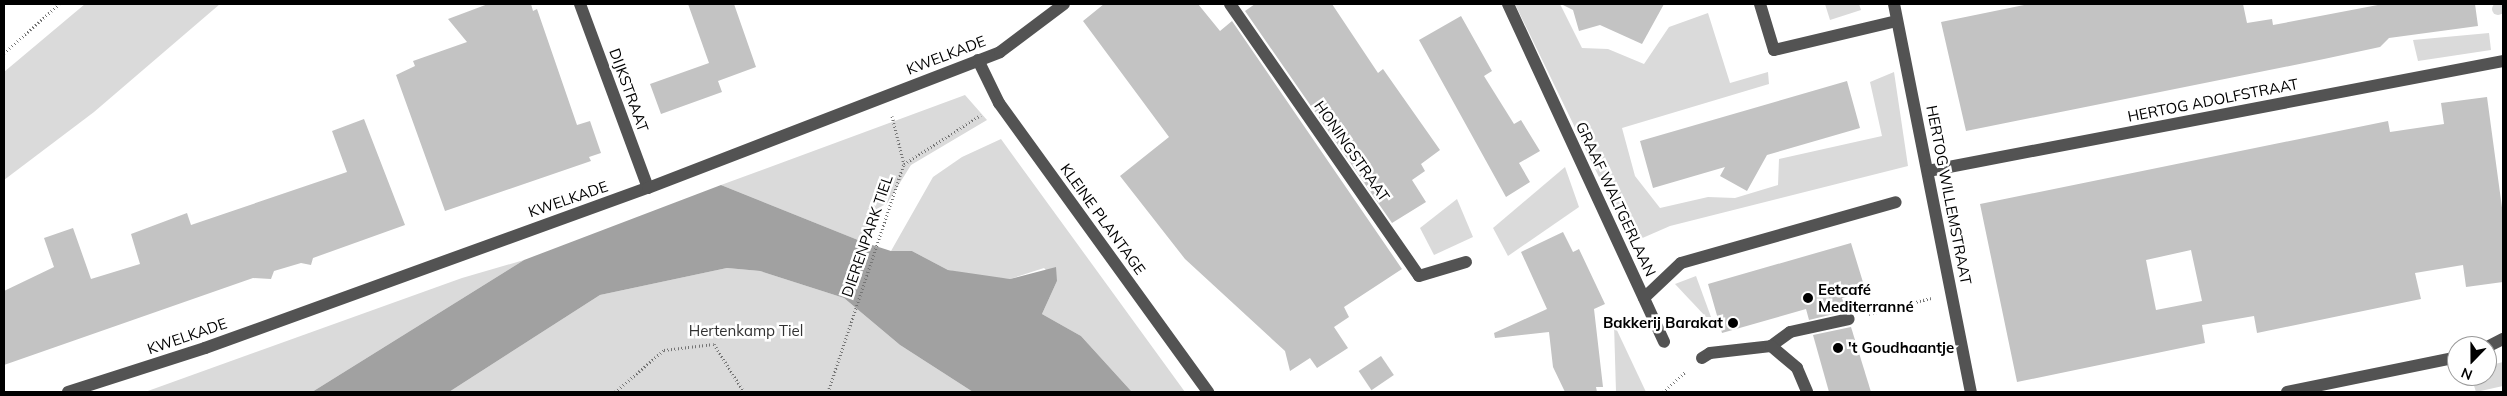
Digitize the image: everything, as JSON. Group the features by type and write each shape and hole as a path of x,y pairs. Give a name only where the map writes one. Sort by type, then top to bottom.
{"street":[{"name":"DIJKSTRAAT","path":"580,4 648,188"},
{"name":"KWELKADE","path":"68,392 205,348 648,188 1000,52 1064,4"},
{"name":"HONINGSTRAAT","path":"1230,4 1419,276 1466,262"},
{"name":"GRAAF WALTGERLAAN","path":"1508,4 1664,342"},
{"path":"1760,4 1774,50 1898,21"},
{"name":"HERTOG WILLEMSTRAAT","path":"1894,4 1971,392"},
{"name":"KLEINE PLANTAGE","path":"978,60 999,103 1208,392"},
{"name":"HERTOG ADOLFSTRAAT","path":"1928,171 2503,61"},
{"path":"1644,298 1681,263 1896,202"},
{"path":"1702,358 1710,353 1771,346 1790,332 1849,319"},
{"path":"1771,346 1797,368 1807,392"},
{"path":"2287,392 2447,360"}],"path":[{"path":"4,53 59,4"},
{"path":"886,96 904,164"},
{"name":"DIERENPARK TIEL","path":"828,392 904,164 999,103"},
{"path":"1849,319 1952,293"},
{"path":"1664,342 1690,368 1664,392"},
{"path":"615,392 664,350 714,344 744,392"}],"green space":[{"path":"2496,3 2500,3 2504,9 2500,15 2496,15 2492,11 2492,7"},
{"path":"85,4 220,4 94,112 4,180 4,72"},
{"path":"1515,4 1560,4 1582,48 1608,49 1644,64 1669,27 1708,13 1730,83 1768,72 1769,84 1622,128 1635,176 1660,208 1708,197 1735,198 1778,185 1779,159 1882,136 1870,82 1894,72 1908,166 1670,226 1631,243"},
{"path":"1825,4 1859,4 1861,10 1830,20"},
{"path":"2489,33 2491,50 2418,61 2413,40"},
{"path":"965,95 987,120 911,165 863,242 721,185"},
{"path":"1001,139 1185,392 1132,392 1081,336 1042,314 1057,281 1044,268 1010,279 980,277 948,270 912,251 891,251 933,177 962,157"},
{"path":"1565,167 1579,207 1508,256 1493,228"},
{"path":"1457,199 1473,237 1434,255 1420,228"},
{"path":"524,260 312,392 145,392 462,278"},
{"name":"Hertenkamp Tiel","path":"727,268 760,271 844,298 900,345 973,392 449,392 600,295"},
{"path":"1696,276 1711,317 1706,317 1675,284"},
{"path":"1614,324 1646,392 1616,392"},
{"path":"2503,362 2503,386 2476,392 2474,386 2497,386 2497,364"}],"shaded area":[{"path":"721,185 863,242 891,251 912,251 948,270 1010,279 1056,267 1057,281 1042,314 1081,336 1132,392 973,392 900,345 844,298 760,271 727,268 600,295 449,392 312,392 524,260"}],"building":[{"path":"488,4 531,4 533,11 537,9 577,125 590,121 601,153 589,157 591,161 445,211 396,75 415,66 413,61 467,42 448,19"},
{"path":"688,4 734,4 756,67 718,81 722,92 661,114 650,84 709,63"},
{"path":"1104,4 1198,4 1220,31 1232,21 1402,269 1344,307 1349,317 1334,327 1348,348 1317,368 1310,358 1290,371 1285,351 1185,259 1120,176 1169,137 1083,21"},
{"path":"1255,4 1332,4 1378,73 1383,69 1440,150 1421,164 1425,171 1412,180 1426,202 1392,223 1245,11"},
{"path":"1561,4 1664,4 1642,44 1600,25 1579,31 1573,10"},
{"path":"2029,4 2243,4 2247,23 2272,19 2273,25 2383,4 2475,4 2478,26 2389,38 2380,47 1966,131 1941,22"},
{"path":"1461,16 1492,71 1484,76 1514,124 1521,120 1540,151 1519,163 1530,182 1506,197 1419,40"},
{"path":"1847,81 1860,128 1767,155 1747,191 1720,176 1725,167 1653,188 1640,141"},
{"path":"2487,97 2503,215 2503,282 2466,287 2463,265 2415,273 2421,299 2257,333 2254,316 2202,325 2205,343 2017,382 1980,204 2388,121 2390,132 2444,124 2441,103","holes":["2191,250 2202,301 2156,310 2146,260"]},
{"path":"364,119 405,225 313,258 311,265 301,263 274,271 271,279 253,278 4,365 4,291 54,267 44,238 73,228 91,279 140,264 131,234 187,213 191,225 347,172 332,131"},
{"path":"1563,232 1573,252 1579,249 1605,304 1594,309 1603,387 1596,387 1597,392 1565,392 1553,367 1549,332 1495,338 1494,333 1547,309 1521,252"},
{"path":"1851,243 1866,292 1842,298 1846,311 1809,320 1806,309 1722,333 1708,284"},
{"path":"1851,327 1871,392 1829,392 1813,335"},
{"path":"1381,356 1394,375 1371,390 1359,371"}],"place":[{"name":"Eetcafé Mediterranné","path":"1808,298"},
{"name":"Bakkerij Barakat","path":"1733,323"},
{"name":"'t Goudhaantje","path":"1838,348"}]}
